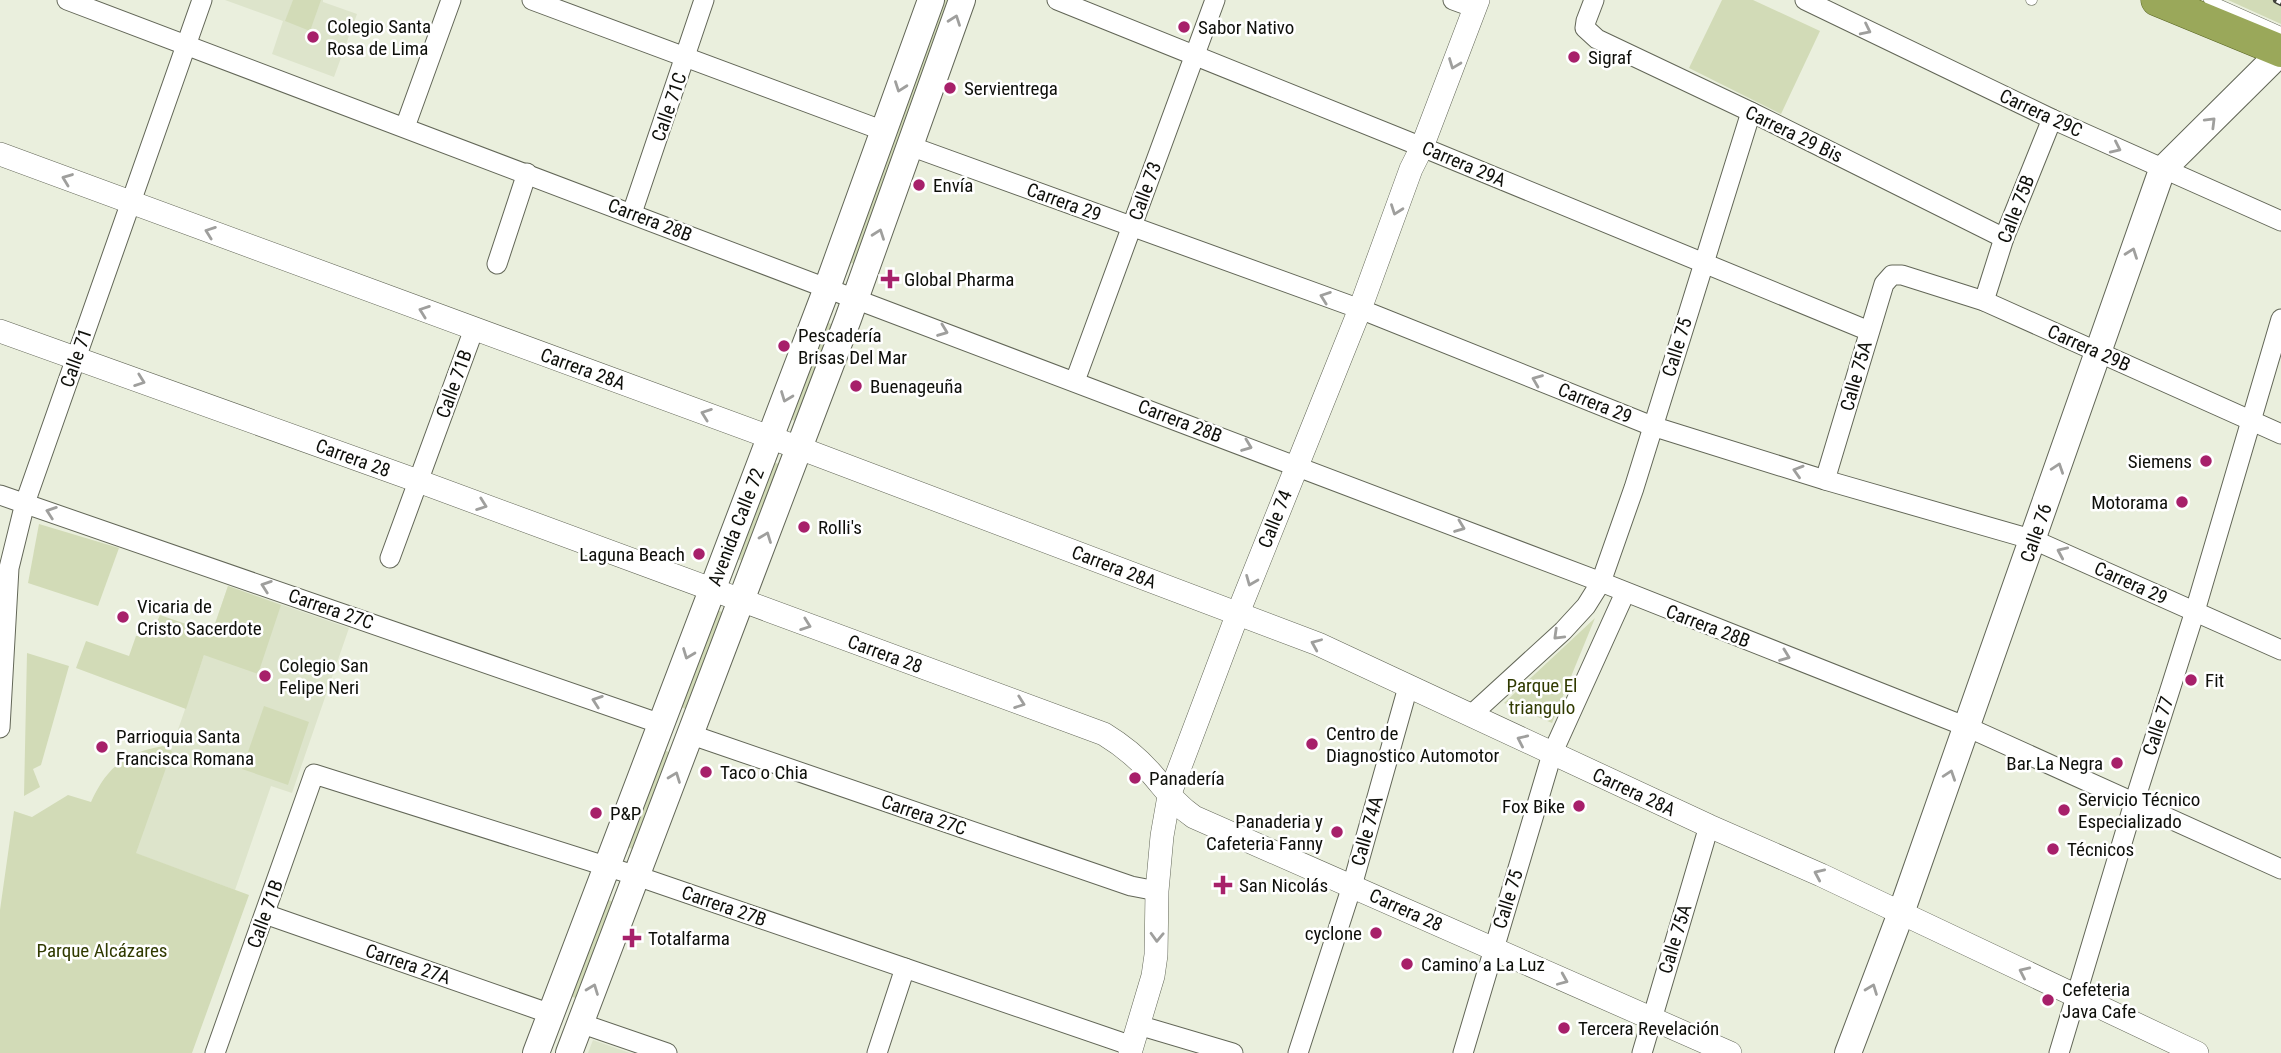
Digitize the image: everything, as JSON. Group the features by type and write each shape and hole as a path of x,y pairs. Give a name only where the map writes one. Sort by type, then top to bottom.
{"highway":[{"path":"2157,0 2281,52"}],"main road":[{"name":"Avenida Calle 72","path":"536,1053 827,288 931,0"},
{"name":"Avenida Calle 72","path":"569,1053 856,298 962,0"},
{"name":"Calle 76","path":"1848,1053 1901,913 2034,540 2162,170 2281,52"}],"street":[{"name":"Carrera 28B","path":"67,0 1601,582 1966,727 2281,869"},
{"name":"Calle 71","path":"0,728 9,568 25,503 202,0"},
{"path":"405,127 451,0"},
{"path":"532,0 884,131"},
{"name":"Calle 71C","path":"632,213 704,0"},
{"name":"Carrera 29A","path":"1057,0 1869,331"},
{"name":"Calle 73","path":"1075,381 1215,0"},
{"path":"1453,0 1476,4"},
{"name":"Carrera 29 Bis","path":"1594,0 1585,28 1597,39 2004,238"},
{"name":"Carrera 29C","path":"1805,0 2052,119 2281,221"},
{"name":"Calle 74","path":"1133,1041 1153,976 1157,891 1169,796 1476,4"},
{"name":"Calle 75","path":"1471,716 1563,631 1586,607 1601,582 1634,488 1751,112"},
{"name":"Calle 75B","path":"1984,301 2004,238 2052,119"},
{"name":"Carrera 29","path":"910,146 1360,309 1652,426 1825,480 2034,540 2281,650"},
{"name":"Carrera 28A","path":"0,154 771,437 1318,644 1552,754 1821,875 2197,1053"},
{"path":"497,264 527,173"},
{"name":"Carrera 29B","path":"1892,275 1902,275 1984,301 2281,434"},
{"name":"Calle 75A","path":"1825,480 1884,284 1892,275"},
{"name":"Calle 77","path":"2059,1053 2195,611 2281,319"},
{"name":"Calle 71B","path":"390,558 474,329"},
{"name":"Carrera 28","path":"0,331 418,481 1104,734 1122,744 1169,796 1194,817 1217,829 1730,1053"},
{"name":"Carrera 27C","path":"0,495 661,724"},
{"name":"Calle 75","path":"1462,1053 1552,754 1625,593"},
{"name":"Calle 74A","path":"1298,1053 1352,886 1408,687"},
{"name":"Carrera 27C","path":"692,734 1131,886 1157,891"},
{"name":"Calle 71B","path":"215,1053 314,774"},
{"name":"Carrera 27B","path":"314,774 637,876 905,968 1133,1041 1233,1053"},
{"name":"Calle 75A","path":"1642,1053 1709,826"},
{"name":"Carrera 27A","path":"265,914 551,1014"},
{"path":"877,1053 905,968"},
{"path":"580,1023 667,1053"}],"lane":[{"path":"2209,0 2281,32"}],"shaded area":[{"name":"Colegio Santa Rosa de Lima","path":"225,0 323,0 357,14 334,77 272,54 283,21"},
{"name":"Colegio San Felipe Neri","path":"228,586 349,628 292,793 271,786 235,890 135,853"},
{"path":"593,1040 630,1053 588,1053"}],"green space":[{"path":"293,0 321,0 310,31 285,21"},
{"path":"938,0 951,0 857,265 846,261"},
{"path":"1722,0 1753,0 1820,31 1781,114 1689,68"},
{"path":"2228,0 2281,0 2281,24"},
{"path":"824,321 836,326 800,423 788,418"},
{"path":"771,461 783,466 747,563 735,558"},
{"path":"39,524 119,548 98,606 28,583"},
{"path":"228,586 281,605 258,674 204,655 186,709 76,668 86,641 129,656 136,636 151,636 160,615 212,633"},
{"path":"715,609 727,614 690,711 679,706"},
{"name":"Parque El triangulo","path":"1595,618 1552,723 1504,703"},
{"path":"27,653 69,666 41,765 33,769 40,787 24,796"},
{"path":"264,706 309,722 288,785 242,769"},
{"name":"Parque Alcázares","path":"163,746 172,751 136,853 249,895 192,1053 0,1053 0,910 14,811 32,817 68,795 91,802 104,779 119,764 138,753"},
{"path":"662,749 673,754 637,851 625,846"},
{"path":"604,898 616,903 580,1000 568,995"}],"railway":[{"path":"2277,0 2281,2"}],"place":[{"name":"Sabor Nativo","path":"1184,27"},
{"name":"Colegio Santa Rosa de Lima","path":"313,37"},
{"name":"Sigraf","path":"1574,57"},
{"name":"Servientrega","path":"950,88"},
{"name":"Envía","path":"919,185"},
{"name":"Global Pharma","path":"890,279"},
{"name":"Pescadería Brisas Del Mar","path":"784,346"},
{"name":"Buenageuña","path":"856,386"},
{"name":"Siemens","path":"2206,461"},
{"name":"Motorama","path":"2182,502"},
{"name":"Rolli's","path":"804,527"},
{"name":"Laguna Beach","path":"699,554"},
{"name":"Vicaria de Cristo Sacerdote","path":"123,617"},
{"name":"Colegio San Felipe Neri","path":"265,676"},
{"name":"Fit","path":"2191,680"},
{"name":"Centro de Diagnostico Automotor","path":"1312,744"},
{"name":"Parrioquia Santa Francisca Romana","path":"102,747"},
{"name":"Bar La Negra","path":"2117,763"},
{"name":"Taco o Chia","path":"706,772"},
{"name":"Panadería","path":"1135,778"},
{"name":"Fox Bike","path":"1579,806"},
{"name":"Servicio Técnico Especializado","path":"2064,810"},
{"name":"P&P","path":"596,813"},
{"name":"Panaderia y Cafeteria Fanny","path":"1337,832"},
{"name":"Técnicos","path":"2053,849"},
{"name":"San Nicolás","path":"1223,885"},
{"name":"cyclone","path":"1376,933"},
{"name":"Totalfarma","path":"632,938"},
{"name":"Camino a La Luz","path":"1407,964"},
{"name":"Cefeteria Java Cafe","path":"2048,1000"},
{"name":"Tercera Revelación","path":"1564,1028"}]}
